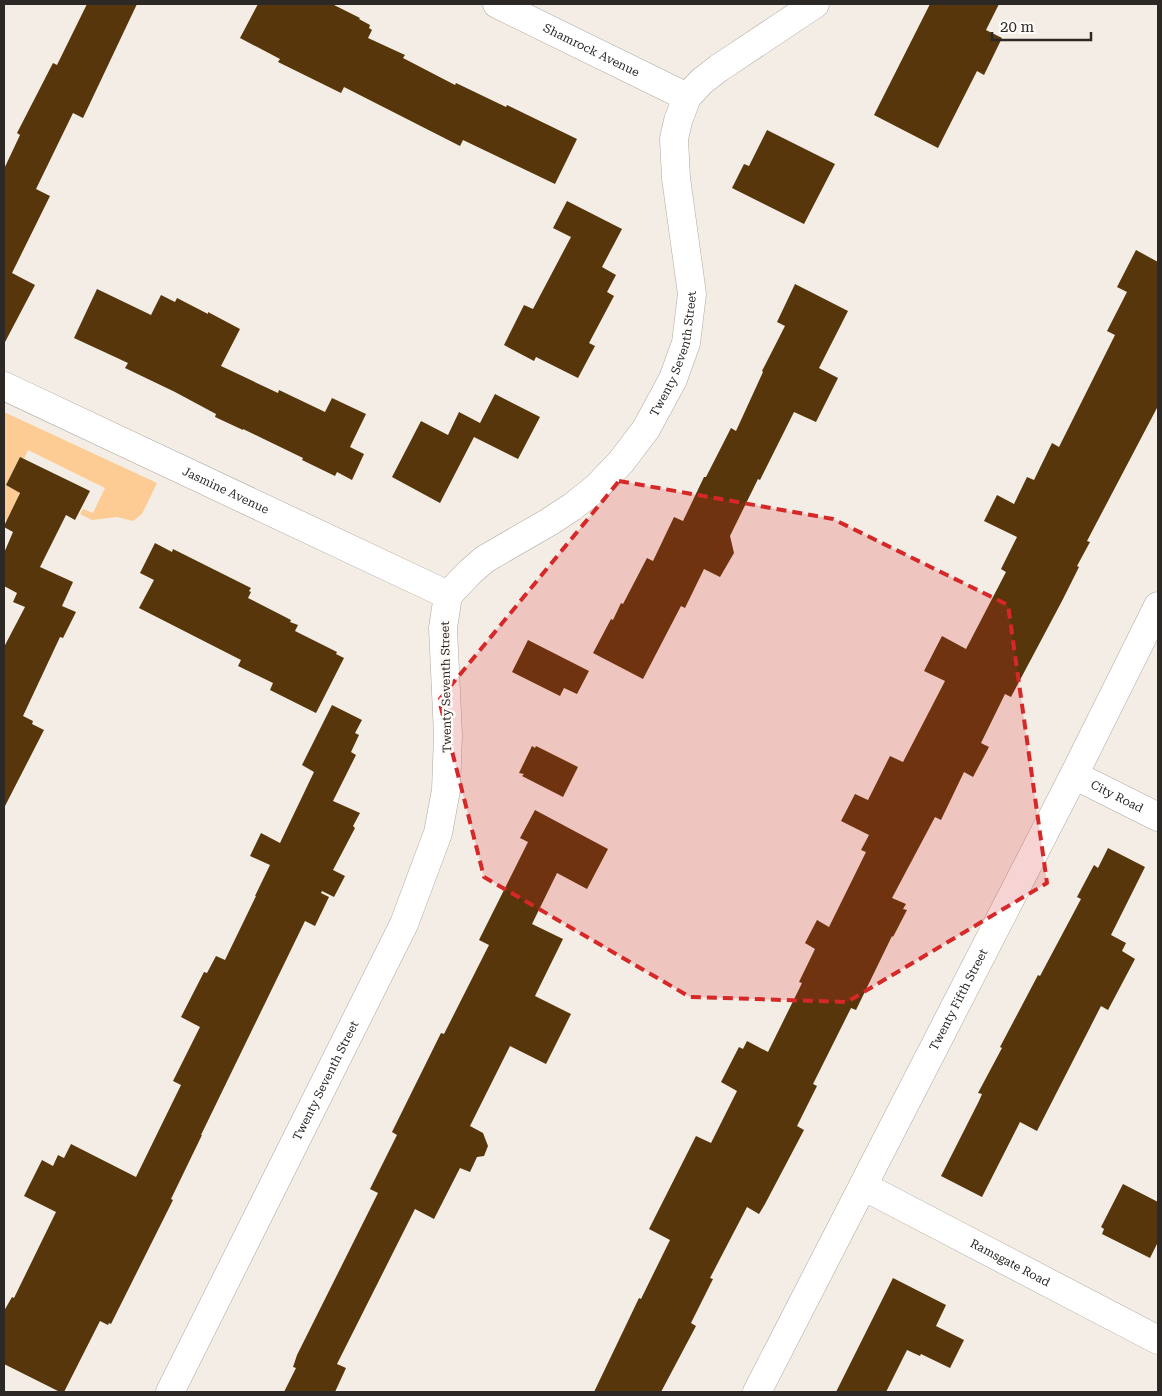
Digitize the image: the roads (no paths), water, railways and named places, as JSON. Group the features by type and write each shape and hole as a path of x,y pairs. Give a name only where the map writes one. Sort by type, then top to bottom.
{"street":[{"name":"Shamrock Avenue","path":"497,4 687,97"},
{"name":"Twenty Seventh Street","path":"170,1392 404,924 438,833 446,790 448,735 443,628 448,595 485,559 549,522 596,488 621,462 646,429 673,379 686,343 692,294 676,178 674,139 678,121 687,97 702,81 719,68 815,4"},
{"name":"Jasmine Avenue","path":"4,386 448,595"},
{"name":"Twenty Fifth Street","path":"757,1392 1074,775 1158,606"},
{"name":"City Road","path":"1074,775 1158,817"},
{"name":"Ramsgate Road","path":"863,1186 1158,1340"}]}
